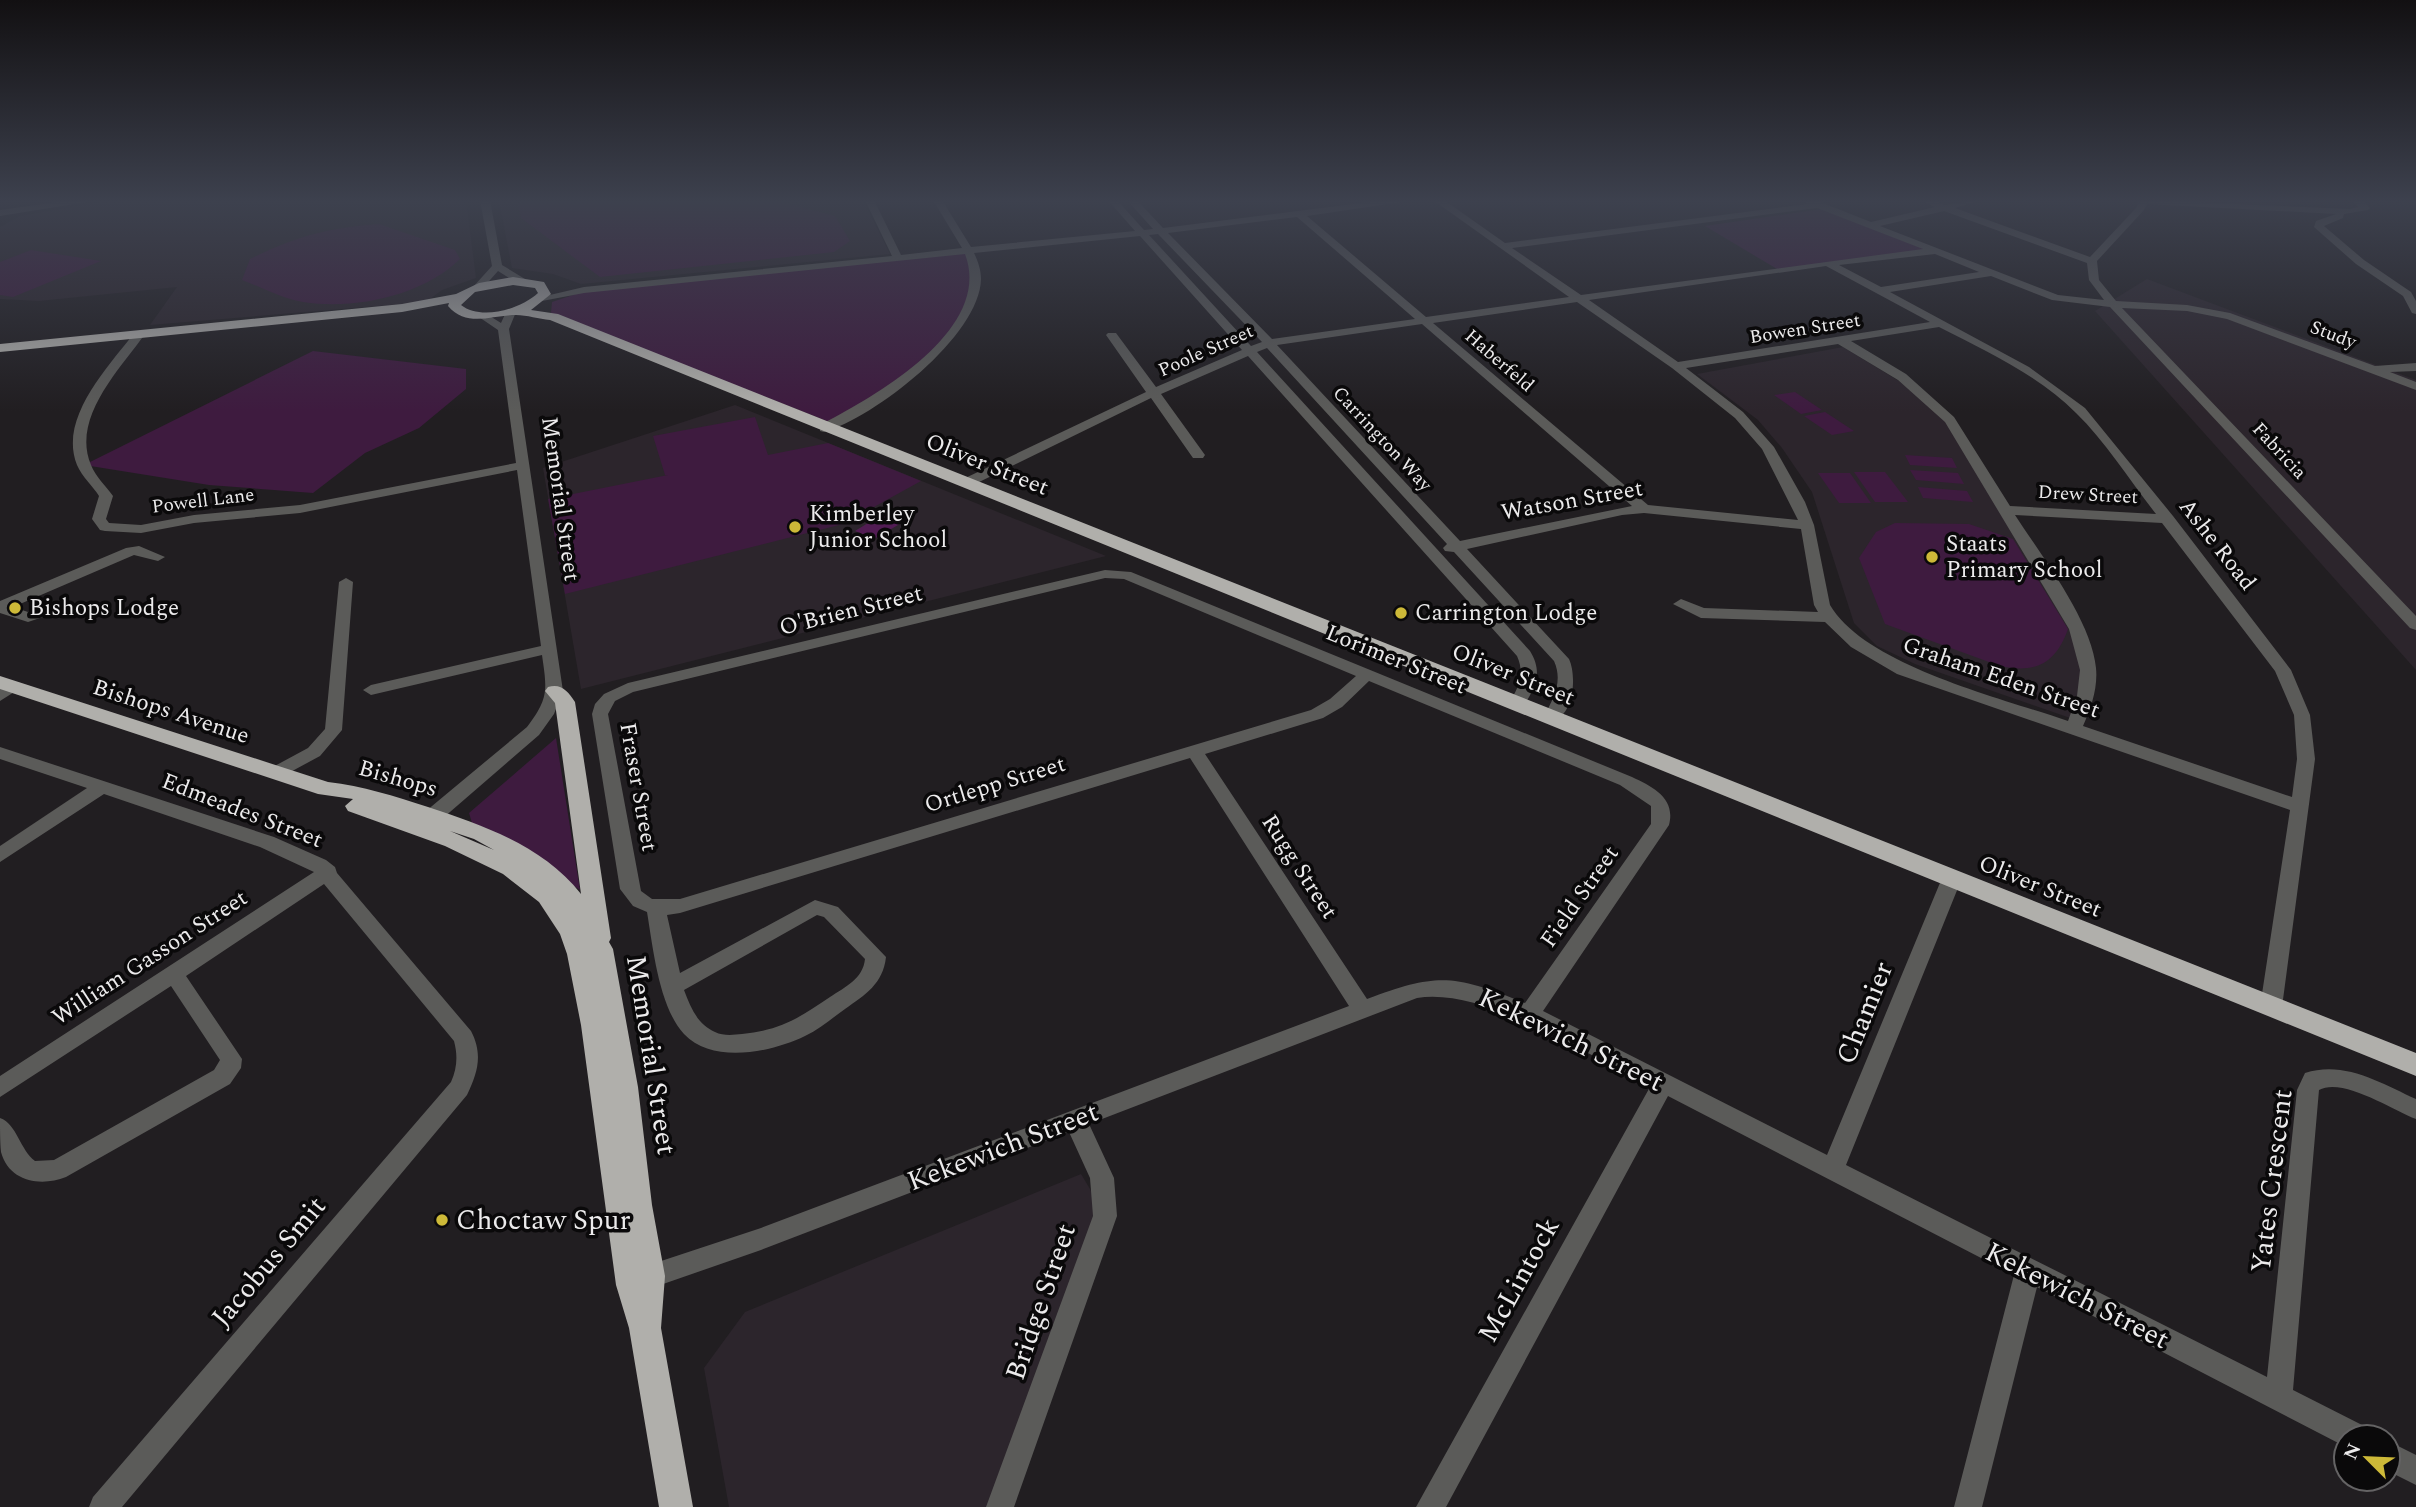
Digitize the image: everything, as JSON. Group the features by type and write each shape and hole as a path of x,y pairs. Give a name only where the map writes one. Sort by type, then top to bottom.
{"highway":[{"path":"0,348 457,303 478,287 522,281 541,296 513,311 481,316 457,303"},
{"name":"Oliver Street","path":"541,296 553,317"},
{"name":"Oliver Street","path":"513,311 553,317 2416,1065"},
{"name":"Bishops Avenue","path":"5,688 327,789"},
{"path":"555,691 565,702 567,711 601,949"},
{"name":"Bishops","path":"327,789 348,803 436,826"},
{"name":"Memorial Street","path":"436,826 510,847 541,867 559,883 576,905 601,949 625,1087 637,1205 645,1328 676,1507"},
{"name":"Memorial Street","path":"436,826 495,859 535,886 547,896 571,932 594,1025 640,1280"}],"street":[{"path":"478,287 493,270"},
{"path":"504,270 522,281"},
{"path":"541,296 777,270"},
{"path":"824,428 896,385 921,365 954,330 965,312 976,284 973,270"},
{"name":"Carrington Way","path":"1176,270 1524,654 1531,666 1531,678 1517,702"},
{"name":"Carrington Way","path":"1199,270 1544,639 1565,666 1568,682 1552,716"},
{"name":"Haberfeld","path":"1365,270 1644,509"},
{"name":"Graham Eden Street","path":"1536,270 1675,366 1739,415 1768,447 1791,485 1807,525 1822,605 1829,617 1857,644 1903,670 2298,806"},
{"name":"Poole Street","path":"966,483 1153,393 1269,343 1779,270"},
{"name":"Ashe Road","path":"1842,270 2025,369 2081,411 2168,519 2283,670 2302,715 2306,759 2271,1007"},
{"name":"Study","path":"1983,270 2056,298 2187,308 2230,316 2416,386"},
{"name":"Fabricia","path":"2093,270 2094,280 2113,304 2416,625"},
{"path":"2373,270 2415,295"},
{"path":"1880,291 1990,273"},
{"path":"481,316 503,330 513,311"},
{"name":"Bowen Street","path":"1675,366 1939,324"},
{"name":"Memorial Street","path":"503,330 555,691"},
{"name":"Powell Lane","path":"139,334 88,410 80,435 85,466 106,496 99,519 105,527 141,529 194,519 300,509 524,465"},
{"path":"1112,335 1198,455"},
{"path":"1842,341 1902,377 1941,410 2069,612 2084,641 2090,669 2087,697 2074,728"},
{"path":"2375,370 2416,367"},
{"name":"Watson Street","path":"1429,552 1622,511 1644,509 1807,525"},
{"name":"Drew Street","path":"2006,510 2168,519"},
{"path":"0,608 131,551 139,550 158,557"},
{"name":"Lorimer Street","path":"1105,573 1130,576 1368,673 1626,781 1656,798 1662,806"},
{"name":"O'Brien Street","path":"609,697 628,688 1105,573"},
{"path":"277,772 314,752 333,730 346,582"},
{"path":"1681,604 1701,613 1829,617"},
{"path":"0,608 28,617 54,608 70,611"},
{"path":"372,690 549,649"},
{"name":"Ortlepp Street","path":"656,909 680,906 1317,715 1336,703 1368,673"},
{"path":"436,826 533,732 546,714 555,691"},
{"name":"Fraser Street","path":"609,697 602,705 600,714 630,889 635,898 656,909"},
{"name":"Rugg Street","path":"1194,751 1363,1010"},
{"name":"Edmeades Street","path":"0,753 104,786 305,857 328,872 463,1037 469,1052"},
{"path":"0,855 104,786"},
{"name":"Field Street","path":"1529,1014 1660,825 1662,806"},
{"name":"William Gasson Street","path":"0,1088 328,872"},
{"name":"Chamier","path":"1832,1171 1952,878"},
{"path":"656,909 674,986 691,1027 719,1043 759,1040 797,1030 872,976 876,968 876,957 831,912 815,907 674,986"},
{"path":"0,1128 16,1159 29,1172 39,1174 58,1170 222,1077 230,1068 231,1059 174,974"},
{"name":"Kekewich Street","path":"640,1280 761,1239 1415,990 1431,986 1454,987 1529,1014 2332,1425"},
{"name":"Jacobus Smit","path":"103,1507 439,1112 458,1088 468,1069 469,1052"},
{"name":"Yates Crescent","path":"2279,1397 2308,1090 2313,1080 2326,1076 2344,1079 2416,1110"},
{"name":"McLintock","path":"1430,1507 1663,1084"},
{"name":"Bridge Street","path":"1000,1507 1105,1216 1105,1182 1074,1119"},
{"path":"1968,1507 2028,1271"}],"shaded area":[{"path":"0,270 475,270 476,278 442,290 426,302 150,325 177,287 39,301 0,299"},
{"path":"0,270 78,270 13,297 0,295"},
{"path":"246,270 446,270 407,291 366,302 344,304 303,302 280,296 242,280"},
{"path":"528,270 722,270 581,284 553,274"},
{"path":"591,270 662,270 600,277"},
{"path":"783,270 975,270 961,320 922,364 832,423 551,313 552,302 585,291"},
{"path":"2147,279 2416,380 2416,670 2095,311"},
{"name":"Staats Primary School","path":"1843,347 1899,381 1950,422 2077,636 2085,662 2076,720 1915,664 1877,646 1854,623 1812,492 1782,448 1758,420 1697,374"},
{"path":"313,351 466,369 466,389 419,428 365,453 313,493 209,485 84,465"},
{"path":"1795,392 1822,410 1801,414 1774,395"},
{"name":"Kimberley Junior School","path":"735,405 1106,556 581,689 543,468"},
{"path":"1825,412 1854,431 1832,435 1804,416"},
{"path":"755,417 768,455 828,443 921,481 843,524 565,594 548,499 668,475 665,475 653,436"},
{"path":"1905,455 1952,458 1957,468 1910,465"},
{"path":"1910,470 1958,473 1964,484 1916,480"},
{"path":"1854,472 1885,472 1908,502 1875,502"},
{"path":"1818,473 1850,473 1871,503 1839,503"},
{"path":"1918,487 1967,491 1973,502 1923,498"},
{"path":"891,509 910,518 874,539 855,531"},
{"path":"1895,523 1969,524 2013,539 2068,629 2051,658 2034,667 2000,666 1885,624 1859,558 1876,532"},
{"path":"556,738 580,890 487,829 472,823 469,813"},
{"path":"1081,1174 1105,1214 994,1507 729,1507 704,1368 745,1312"}],"place":[{"name":"Kimberley Junior School","path":"795,527"},
{"name":"Staats Primary School","path":"1932,557"},
{"name":"Bishops Lodge","path":"15,608"},
{"name":"Carrington Lodge","path":"1401,613"},
{"name":"Choctaw Spur","path":"442,1220"}]}
